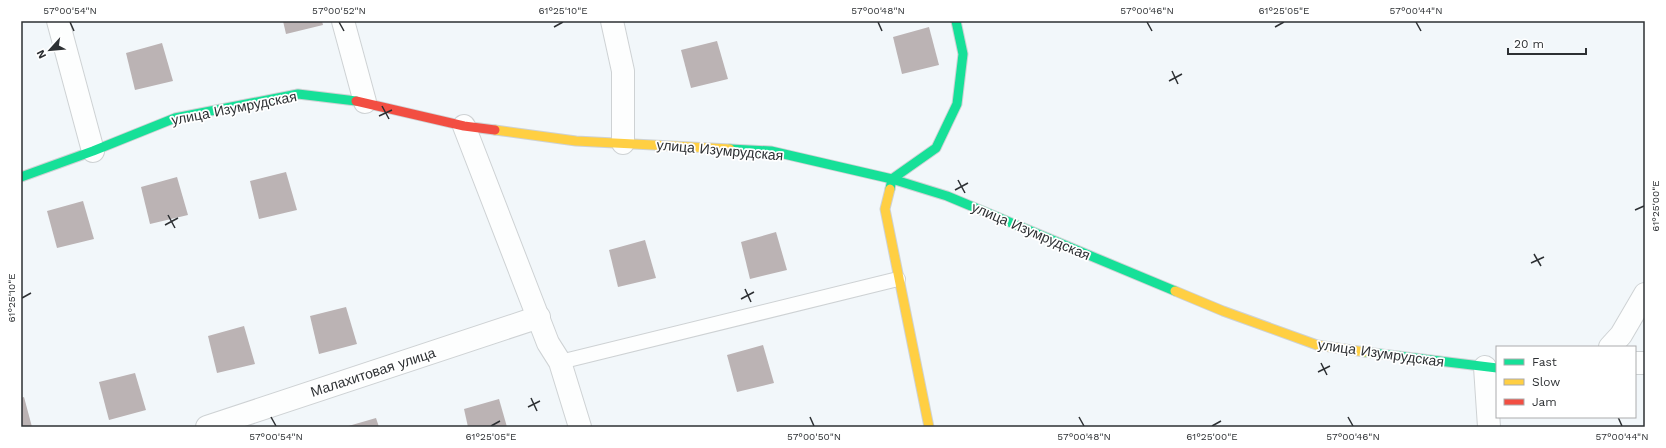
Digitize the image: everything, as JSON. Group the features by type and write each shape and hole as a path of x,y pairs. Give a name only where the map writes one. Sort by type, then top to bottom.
{"street":[{"path":"58,21 93,151"},
{"path":"343,21 365,102"},
{"path":"612,21 623,71 623,143"},
{"path":"929,427 884,209 892,179 936,148 957,104 963,54 956,21"},
{"name":"улица Изумрудская","path":"21,177 93,151 175,118 298,94 365,102 464,126 576,141 771,151 892,179 947,196 1223,310 1317,345 1491,368"},
{"path":"464,126 480,171 548,343 560,362 580,427"},
{"path":"1611,346 1621,335 1645,294"},
{"name":"Малахитовая улица","path":"207,427 539,317"},
{"path":"1489,427 1491,368"}],"lane":[{"path":"560,362 898,279"}],"building":[{"path":"283,21 322,21 323,25 286,34"},
{"path":"929,27 939,65 902,74 893,37"},
{"path":"717,41 728,79 691,88 681,50"},
{"path":"162,43 173,81 135,90 126,53"},
{"path":"286,172 297,210 259,219 250,181"},
{"path":"177,177 188,215 150,224 141,187"},
{"path":"83,201 94,239 57,248 47,211"},
{"path":"776,232 787,270 750,279 741,242"},
{"path":"645,240 656,278 618,287 609,250"},
{"path":"346,307 357,344 319,354 310,316"},
{"path":"244,326 255,364 217,373 208,336"},
{"path":"763,345 774,383 737,392 727,355"},
{"path":"135,373 146,410 109,420 99,382"},
{"path":"24,397 32,427 21,427 21,398"},
{"path":"499,399 507,427 468,427 464,409"},
{"path":"376,418 379,427 345,427"}],"traffic: fast":[{"path":"890,189 892,179 936,148 957,104 963,54 956,21"},
{"path":"21,177 93,151 175,118 298,94 356,101"},
{"path":"730,149 771,151 892,179 947,196 1175,291"},
{"path":"1365,352 1496,368"}],"traffic: slow":[{"path":"495,130 576,141 730,149"},
{"path":"890,189 885,209 929,427"},
{"path":"1175,291 1223,311 1317,345 1365,352"}],"traffic: jam":[{"path":"356,101 464,126 495,130"}]}
